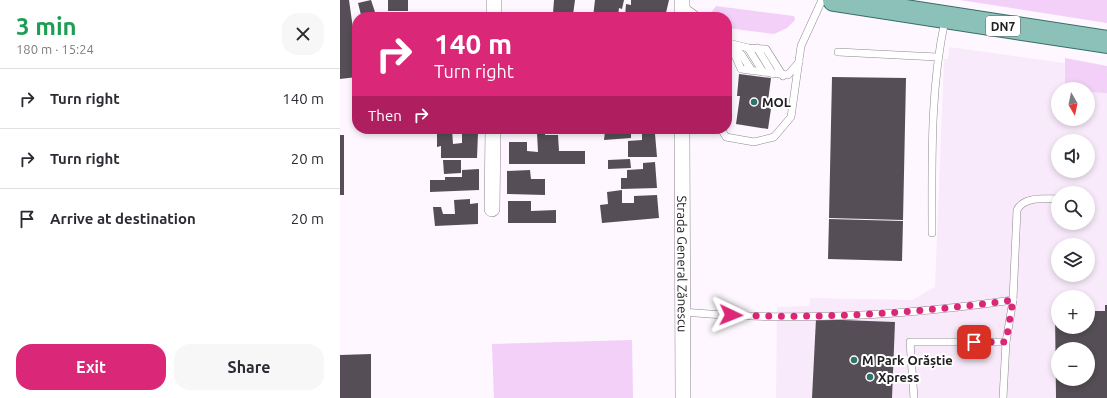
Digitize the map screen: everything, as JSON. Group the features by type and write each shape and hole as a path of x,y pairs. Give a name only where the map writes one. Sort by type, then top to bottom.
{"main road":[{"name":"DN7","path":"834,0 1107,42"}],"street":[{"path":"494,0 494,12"},
{"path":"492,209 493,134"},
{"name":"Strada General Zănescu","path":"682,134 683,398"}],"lane":[{"path":"724,134 726,137 754,142 774,137 791,117 801,46 822,0"},
{"path":"932,233 932,150 937,57 945,17"},
{"path":"732,44 748,48 766,49 783,76"},
{"path":"748,48 763,72"},
{"path":"757,48 773,74"},
{"path":"732,51 741,69 752,71 783,76 788,75 799,62"},
{"path":"838,52 937,57"},
{"path":"1003,398 1006,342 1013,300 1017,210 1025,202 1031,200 1051,199"},
{"path":"682,312 793,318 893,314 1013,300"},
{"path":"914,398 910,342 1006,342"}],"shaded area":[{"path":"960,0 1107,0 1107,23 973,2"},
{"path":"716,6 794,16 795,20 787,28 774,34 732,29 732,12 712,12"},
{"path":"949,47 1107,69 1107,398 776,398 777,307 809,306 810,298 912,300 935,287 944,59 948,59"},
{"path":"1065,58 1107,66 1107,93 1095,92 1095,82 1065,82"},
{"path":"632,340 633,398 494,398 492,344"}],"building":[{"path":"340,0 349,0 352,21 352,78 340,79"},
{"path":"371,0 375,12 360,12 358,3"},
{"path":"388,0 408,0 408,11 388,11"},
{"path":"554,0 575,0 573,12 553,12"},
{"path":"595,0 624,0 622,9 619,8 619,12 594,12"},
{"path":"631,0 669,0 666,12 625,12 626,4 631,5"},
{"name":"MOL","path":"739,74 771,78 768,101 772,102 768,129 736,124 740,96 737,96"},
{"path":"832,77 906,78 903,220 829,218"},
{"path":"437,134 452,134 453,144 462,143 462,134 478,134 477,158 441,158 441,146 437,147"},
{"path":"537,134 558,135 559,151 585,151 585,164 509,164 509,142 527,142 527,151 538,152"},
{"path":"605,134 631,134 631,138 604,140"},
{"path":"642,134 655,134 657,157 628,157 628,141 642,140"},
{"path":"340,135 344,135 344,195 340,195"},
{"path":"630,159 631,168 608,169 608,160"},
{"path":"443,160 461,160 461,173 444,174"},
{"path":"655,162 657,188 621,189 621,178 627,178 627,170 643,169 643,163"},
{"path":"479,169 479,190 430,192 430,180 445,180 445,177 462,177 462,170"},
{"path":"530,170 531,179 545,179 545,195 507,194 507,171"},
{"path":"622,190 622,203 634,203 634,196 657,195 659,218 602,223 600,205 608,204 607,192"},
{"path":"470,199 470,204 478,203 478,224 435,226 433,207 441,207 443,214 455,214 454,200"},
{"path":"508,201 531,201 531,211 556,210 556,223 508,223"},
{"path":"829,219 903,221 902,261 828,259"},
{"path":"1105,305 1107,305 1107,398 1056,398 1056,386 1095,386 1095,342 1055,342 1055,334 1095,334 1095,311 1105,311"},
{"name":"M Park Orăștie","path":"816,319 895,322 892,398 812,398"},
{"path":"371,354 371,398 340,398 340,355"}],"place":[{"name":"MOL","path":"754,102"},
{"name":"M Park Orăștie","path":"854,360"},
{"name":"Xpress","path":"870,377"}],"route":[{"path":"731,315 793,318 893,314 1013,300 1006,342 974,342"}]}
